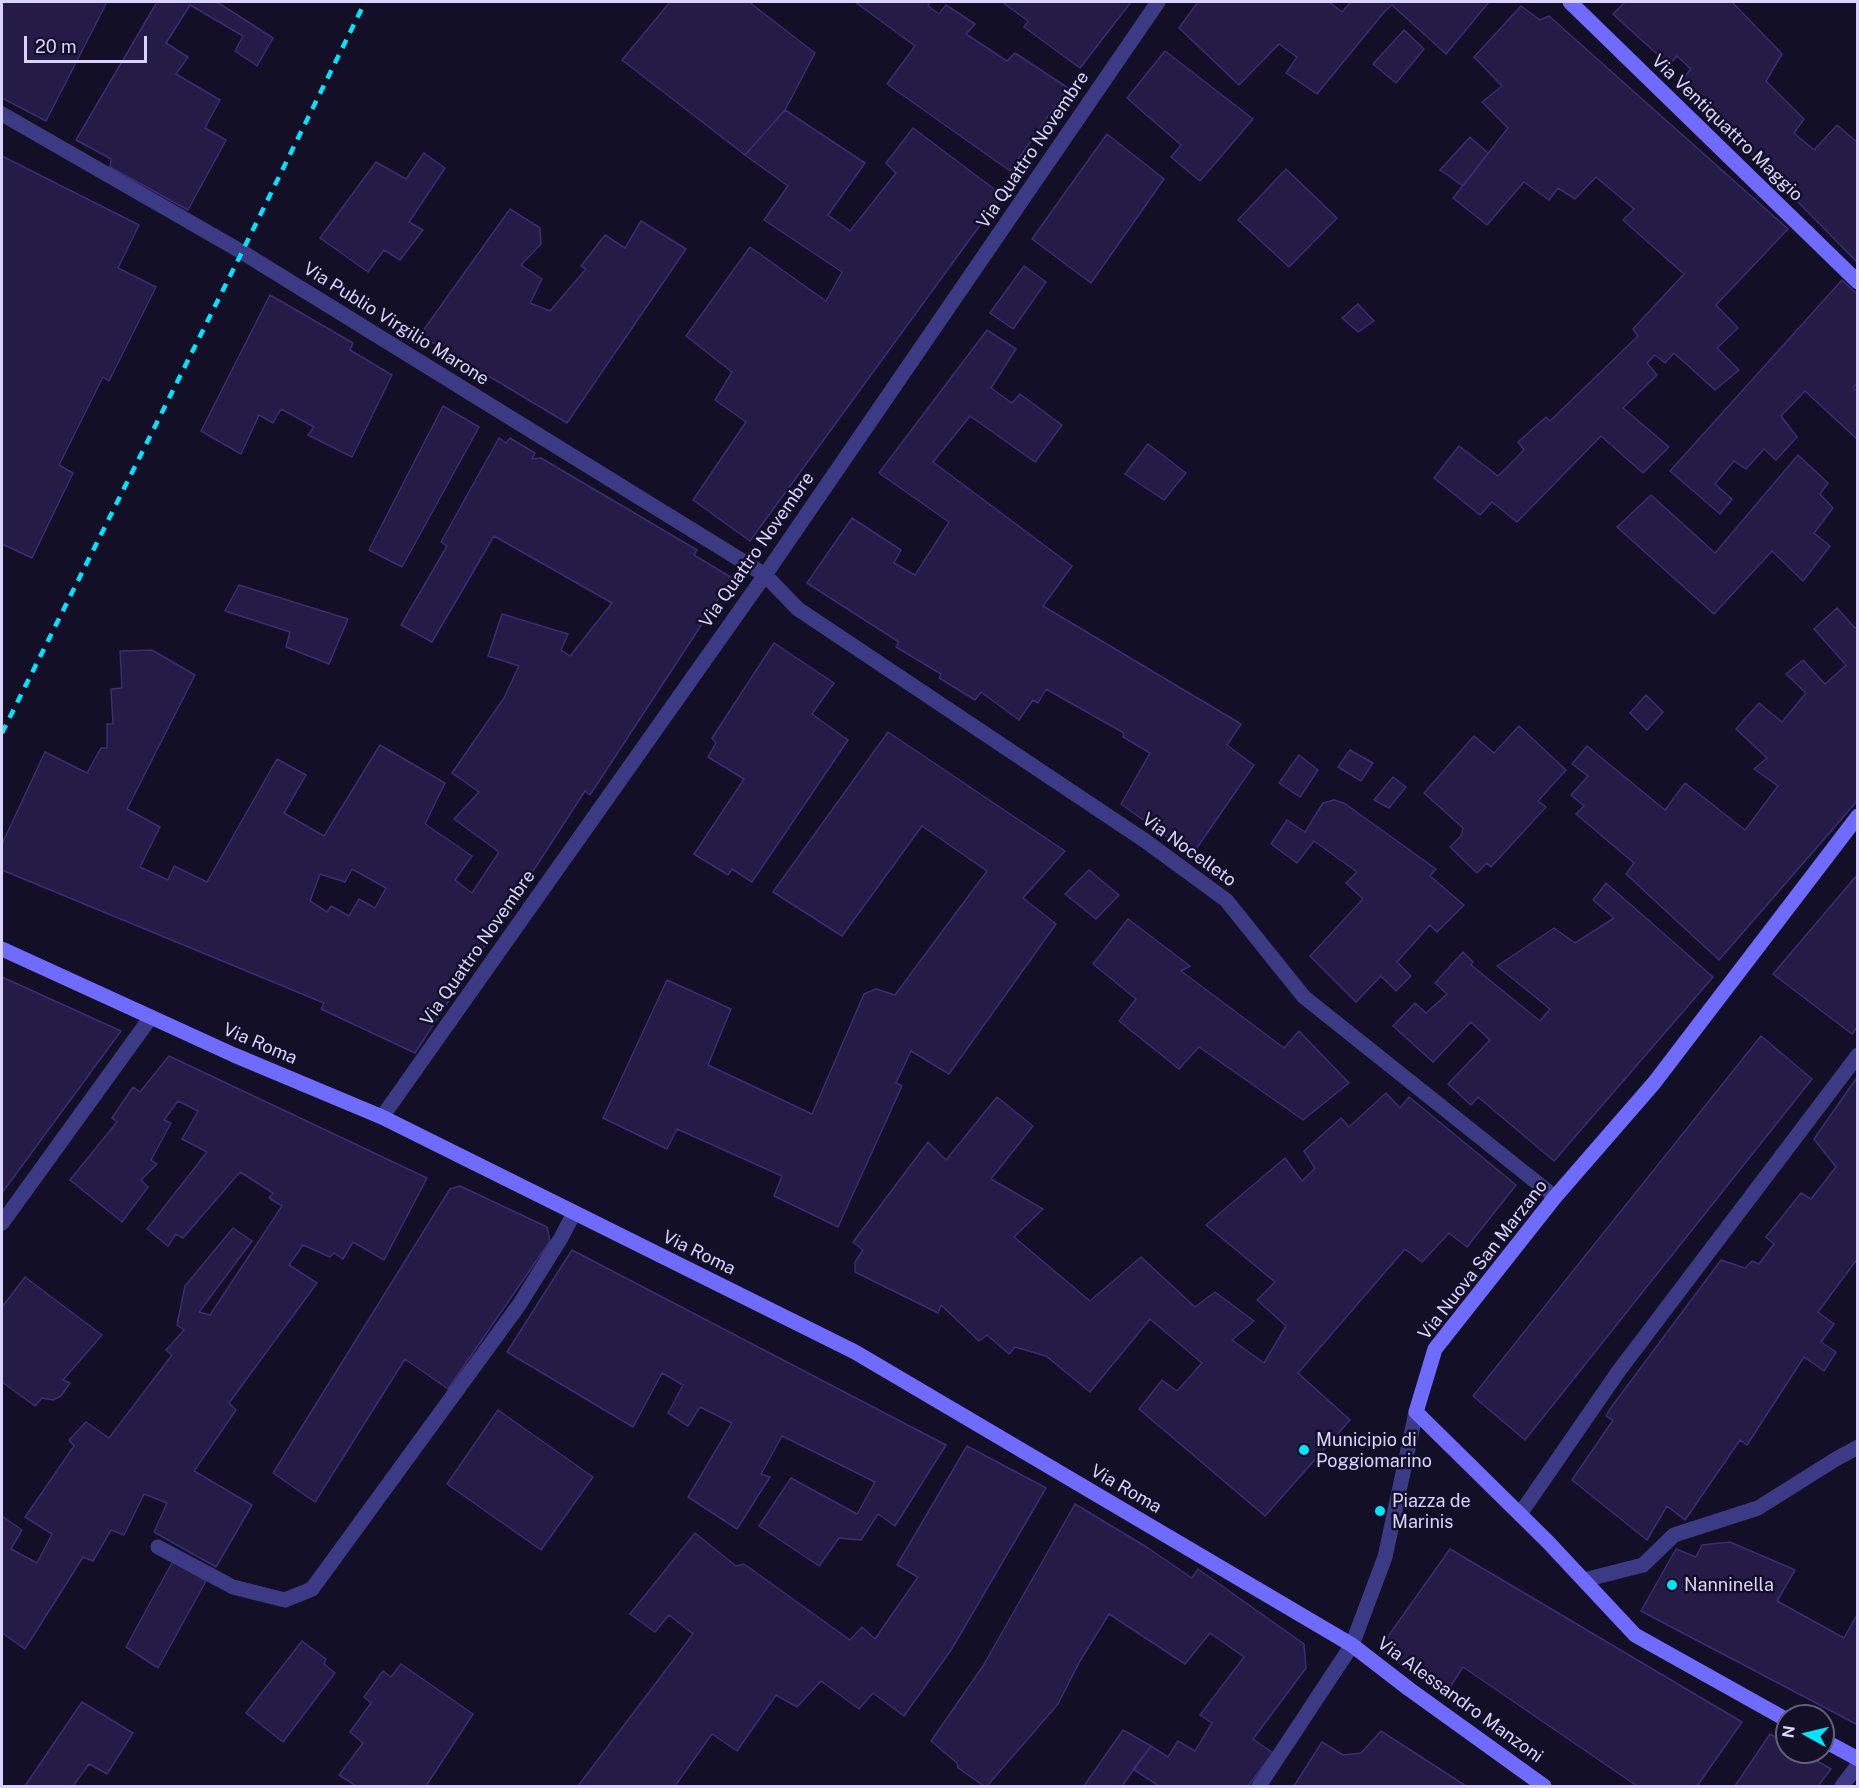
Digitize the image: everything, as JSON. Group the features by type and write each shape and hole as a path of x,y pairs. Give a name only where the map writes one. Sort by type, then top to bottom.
{"main road":[{"name":"Via Ventiquattro Maggio","path":"1570,2 1857,282"},
{"name":"Via Nuova San Marzano","path":"1416,1412 1435,1348 1555,1197 1654,1083 1857,816"},
{"name":"Via Roma","path":"2,949 234,1055 382,1117 855,1352 1352,1645"},
{"path":"1416,1412 1520,1514 1635,1635 1775,1713"},
{"name":"Via Alessandro Manzoni","path":"1352,1645 1544,1786"},
{"path":"1835,1747 1857,1759"}],"street":[{"name":"Via Quattro Novembre","path":"382,1117 765,575 1158,2"},
{"name":"Via Publio Virgilio Marone","path":"2,114 242,252 765,575"},
{"name":"Via Nocelleto","path":"765,575 798,609 1144,840 1226,900 1304,997 1555,1197"},
{"path":"2,1223 151,1017"},
{"path":"1520,1514 1618,1372 1857,1055"},
{"path":"158,1547 233,1587 285,1600 312,1589 519,1305 574,1214"},
{"path":"1259,1786 1352,1645 1385,1557 1416,1412"},
{"path":"1584,1580 1643,1565 1674,1535 1758,1508 1857,1447"},
{"path":"1842,1786 1857,1765"}],"building":[{"path":"3,2 107,2 46,121 2,98"},
{"path":"157,2 217,2 273,38 257,66 235,51 243,36 190,5 166,43 188,57 176,74 220,100 205,128 226,140 188,210 110,167 111,159 76,140"},
{"path":"670,2 749,2 815,53 785,110 745,155 622,60"},
{"path":"855,2 930,2 928,6 939,14 946,5 975,24 966,34 1007,61 1015,53 1068,88 1010,171 887,84 915,46"},
{"path":"1002,2 1131,2 1080,68 1024,27 1028,21"},
{"path":"1198,2 1329,2 1342,12 1351,2 1489,2 1446,54 1392,5 1317,94 1286,73 1297,57 1279,44 1239,85 1179,28"},
{"path":"1625,2 1732,2 1782,54 1766,81 1804,119 1794,133 1814,150 1837,125 1858,143 1858,263 1680,82 1691,69 1677,56 1669,65 1613,14"},
{"path":"1521,6 1540,20 1549,16 1788,229 1716,305 1738,328 1717,348 1739,370 1715,390 1674,353 1665,363 1655,355 1647,363 1657,375 1623,408 1669,447 1643,473 1601,436 1517,522 1492,502 1480,515 1434,478 1459,446 1498,476 1524,450 1518,442 1546,417 1550,421 1638,336 1633,329 1684,274 1623,220 1634,209 1596,177 1575,199 1558,188 1549,200 1524,182 1487,225 1453,198 1508,128 1482,102 1502,86 1474,57"},
{"path":"1404,30 1424,49 1396,83 1373,64"},
{"path":"1165,51 1253,119 1200,181 1171,157 1181,145 1127,98"},
{"path":"785,110 865,163 828,215 850,231 896,173 886,163 913,128 1002,195 750,541 693,500 746,422 715,400 732,372 686,336 750,247 826,301 842,272 764,220 788,186 745,155"},
{"path":"1107,134 1164,179 1091,283 1032,239"},
{"path":"1470,137 1488,153 1463,186 1440,170"},
{"path":"424,153 445,168 409,222 423,230 400,260 384,250 368,272 320,238 376,162 406,179"},
{"path":"2,156 139,225 118,268 156,287 109,381 103,377 59,465 73,473 32,558 2,544"},
{"path":"1286,169 1337,218 1289,267 1238,220"},
{"path":"510,209 540,228 541,244 521,265 542,279 530,303 550,311 586,269 581,266 605,235 625,248 641,221 686,249 567,423 420,335"},
{"path":"1024,266 1046,282 1013,329 990,313"},
{"path":"1842,280 1858,295 1858,383 1853,388 1858,392 1858,440 1805,391 1781,416 1797,437 1776,460 1764,449 1746,469 1734,461 1715,484 1732,499 1720,514 1670,471"},
{"path":"270,295 353,343 350,350 392,375 352,457 308,435 314,427 281,409 273,423 259,415 241,454 201,431"},
{"path":"1358,304 1374,321 1358,332 1342,318"},
{"path":"987,330 1016,349 991,388 1012,403 1020,394 1062,425 1035,462 970,416 933,462 1072,566 1043,606 1241,724 1227,745 1254,765 1192,855 1121,804 1150,753 1123,737 1124,733 1046,689 1038,703 1033,700 1019,720 981,692 975,700 939,678 941,674 896,647 899,642 807,583 852,518 901,550 894,563 915,575 949,522 879,473"},
{"path":"443,406 479,427 402,567 369,550"},
{"path":"499,438 506,443 510,438 535,453 532,459 541,458 697,550 694,555 732,578 590,795 585,791 415,1053 321,1009 324,1003 2,870 2,844 45,752 87,773 101,748 107,748 107,724 113,724 111,689 122,688 120,651 152,650 195,675 127,809 160,827 140,867 168,880 174,866 207,882 277,759 306,775 284,813 324,836 380,745 445,783 425,824 472,856 455,880 472,893 499,852 454,819 479,792 452,773 504,698 519,666 488,656 502,614 568,634 561,650 570,656 612,603 494,536 432,642 401,625 447,546 441,542","holes":["352,869 386,888 375,908 359,899 349,916 331,906 327,912 310,901 320,874 345,882"]},
{"path":"1148,444 1186,473 1164,500 1125,474"},
{"path":"1798,455 1828,483 1820,494 1833,508 1814,533 1830,546 1803,581 1772,551 1714,614 1617,527 1651,495 1715,553"},
{"path":"239,585 348,619 329,664 286,647 290,632 225,611"},
{"path":"1837,608 1855,628 1858,626 1858,800 1719,960 1626,874 1634,863 1576,814 1584,806 1571,795 1588,776 1572,764 1587,746 1665,810 1685,783 1745,830 1778,786 1754,769 1767,758 1736,729 1759,703 1782,722 1806,693 1786,674 1803,660 1825,684 1846,665 1814,629"},
{"path":"774,643 834,683 812,714 848,740 752,882 732,869 728,875 694,854 744,779 708,757 716,743 712,738"},
{"path":"1646,695 1663,712 1647,730 1630,713"},
{"path":"1519,726 1566,770 1538,801 1546,807 1491,867 1487,863 1477,873 1450,847 1461,836 1463,828 1424,793 1474,736 1494,753"},
{"path":"888,732 1065,851 1023,898 1056,924 949,1074 911,1051 896,1083 902,1086 838,1227 774,1196 782,1176 677,1129 667,1149 603,1118 667,980 731,1009 708,1065 812,1114 864,994 876,989 895,995 987,871 922,826 842,936 773,892"},
{"path":"1350,750 1373,763 1361,781 1338,767"},
{"path":"1299,755 1318,770 1300,797 1279,783"},
{"path":"1393,777 1406,787 1389,808 1374,800"},
{"path":"1334,800 1344,803 1436,869 1430,876 1464,905 1437,932 1430,925 1397,962 1411,976 1396,991 1381,976 1356,1002 1310,956 1363,899 1346,883 1357,872 1314,841 1297,863 1271,844 1287,820 1305,832 1323,803"},
{"path":"1089,870 1119,895 1096,919 1065,894"},
{"path":"1858,874 1858,1026 1852,1034 1773,974"},
{"path":"1606,883 1713,977 1554,1161 1478,1097 1471,1105 1448,1084 1490,1040 1471,1022 1433,1062 1393,1026 1415,1003 1426,1013 1447,994 1435,983 1463,952 1473,962 1471,965 1540,1021 1550,1009 1497,966 1554,928 1575,943 1614,918 1593,900"},
{"path":"1128,919 1190,966 1181,971 1284,1048 1299,1031 1349,1083 1303,1120 1199,1047 1179,1069 1119,1021 1136,999 1093,964"},
{"path":"2,977 121,1031 2,1193"},
{"path":"1761,1036 1812,1079 1525,1440 1473,1396"},
{"path":"169,1056 427,1178 384,1260 353,1242 343,1259 334,1253 330,1257 303,1245 289,1265 317,1283 229,1403 236,1410 194,1471 252,1505 216,1567 154,1532 167,1503 144,1494 124,1535 111,1530 93,1561 83,1557 25,1649 2,1633 2,1516 22,1530 11,1549 37,1563 52,1534 25,1517 74,1446 69,1440 86,1422 109,1438 172,1355 166,1350 184,1330 177,1325 185,1286 233,1228 252,1241 199,1312 210,1315 282,1206 269,1198 273,1193 240,1172 183,1238 176,1234 168,1246 147,1229 207,1152 182,1139 198,1111 178,1101 164,1120 171,1123 151,1160 157,1164 141,1180 148,1187 122,1222 70,1180 117,1122 112,1118 133,1087 140,1092"},
{"path":"1858,1076 1858,1258 1818,1312 1834,1324 1821,1342 1836,1352 1824,1371 1804,1357 1747,1445 1740,1440 1685,1520 1667,1506 1647,1540 1572,1480 1613,1420 1606,1416 1610,1409 1721,1260 1745,1268 1752,1261 1759,1264 1774,1244 1766,1237 1801,1193 1811,1199 1836,1167 1814,1139"},
{"path":"1386,1093 1400,1108 1409,1097 1516,1185 1467,1247 1449,1233 1422,1262 1405,1249 1298,1373 1350,1420 1265,1516 1139,1409 1162,1380 1177,1391 1202,1363 1150,1319 1090,1392 1046,1356 1015,1347 1009,1354 987,1335 979,1341 941,1305 938,1313 855,1272 855,1262 863,1250 853,1242 928,1142 946,1160 997,1097 1033,1126 991,1179 1043,1209 1014,1237 1090,1301 1141,1257 1195,1307 1215,1292 1254,1321 1232,1340 1264,1363 1286,1326 1257,1300 1275,1282 1206,1225 1285,1158 1302,1181 1315,1168 1304,1151 1341,1118 1349,1127"},
{"path":"460,1186 547,1227 550,1241 448,1389 405,1359 315,1502 273,1473 450,1189"},
{"path":"572,1250 946,1445 895,1526 878,1514 861,1540 839,1538 819,1566 759,1526 791,1478 857,1514 875,1482 782,1436 761,1474 770,1477 737,1529 688,1497 732,1423 700,1407 688,1426 668,1413 683,1385 662,1373 633,1427 507,1352"},
{"path":"25,1277 102,1335 63,1380 70,1383 61,1396 53,1400 42,1398 35,1406 2,1382 2,1307"},
{"path":"498,1410 593,1477 541,1550 447,1484"},
{"path":"967,1446 1046,1488 951,1650 904,1716 873,1693 859,1709 821,1681 797,1707 776,1695 737,1751 712,1734 675,1786 578,1786 693,1634 669,1615 655,1632 630,1614 695,1533 736,1566 744,1564 850,1640 862,1627 875,1639 918,1577 897,1565"},
{"path":"1075,1504 1148,1548 1192,1578 1198,1569 1304,1644 1306,1668 1253,1739 1273,1753 1248,1786 1159,1786 1133,1769 1151,1746 1168,1757 1178,1741 1195,1751 1212,1723 1200,1715 1244,1657 1210,1633 1185,1664 1109,1614 1080,1661 1058,1704 987,1786 958,1768 957,1763 931,1741 983,1666"},
{"path":"1730,1542 1795,1570 1777,1601 1844,1638 1858,1613 1858,1725 1835,1713 1835,1704 1818,1704 1641,1611 1676,1549 1696,1557 1702,1545"},
{"path":"1450,1549 1742,1722 1697,1786 1637,1786 1463,1667 1445,1695 1379,1649"},
{"path":"173,1561 206,1581 158,1668 126,1647"},
{"path":"302,1641 326,1659 324,1664 335,1673 283,1742 246,1713"},
{"path":"401,1664 473,1714 426,1786 356,1786 339,1775 363,1743 350,1732 371,1703 364,1697 383,1671 391,1677"},
{"path":"82,1702 133,1733 107,1774 89,1764 73,1786 25,1786"},
{"path":"1123,1730 1151,1746 1122,1786 1084,1786"},
{"path":"1381,1731 1466,1786 1294,1786 1322,1742 1343,1755 1361,1753"},
{"path":"1770,1734 1775,1737 1775,1764 1822,1764 1831,1769 1818,1786 1735,1786"}],"railway":[{"path":"2,733 365,2"}],"place":[{"name":"Municipio di Poggiomarino","path":"1304,1450"},
{"name":"Piazza de Marinis","path":"1380,1511"},
{"name":"Nanninella","path":"1672,1585"}]}
